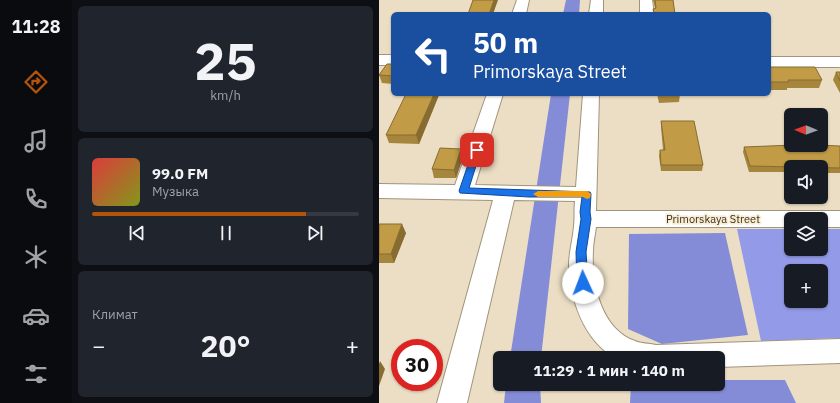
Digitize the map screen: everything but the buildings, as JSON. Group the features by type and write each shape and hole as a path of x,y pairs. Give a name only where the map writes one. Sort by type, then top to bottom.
{"street":[{"path":"520,12 523,0"},
{"path":"596,12 597,0"},
{"path":"646,0 647,12"},
{"path":"379,60 391,60"},
{"path":"771,62 840,62"},
{"path":"463,191 494,96"},
{"path":"591,96 585,212 586,219 581,252 583,283 590,311 607,339 629,352 656,357 840,351"},
{"path":"379,191 463,191 587,194"},
{"path":"452,403 517,193"},
{"name":"Primorskaya Street","path":"586,219 840,219"}],"shaded area":[{"path":"566,0 580,0 579,12 563,12"},
{"path":"551,96 570,96 542,351 511,351"},
{"path":"737,229 784,229 784,256 828,256 828,229 840,229 840,338 761,341"},
{"path":"725,233 748,335 662,344 628,329 629,234"},
{"path":"725,380 785,380 796,403 630,403 631,391 725,391"},
{"path":"505,391 540,391 541,403 504,403"}],"slow traffic":[{"path":"538,194 587,194 587,196"}],"route":[{"path":"477,150 463,191 529,194 587,194 585,212 586,219 581,252 583,283"}]}
